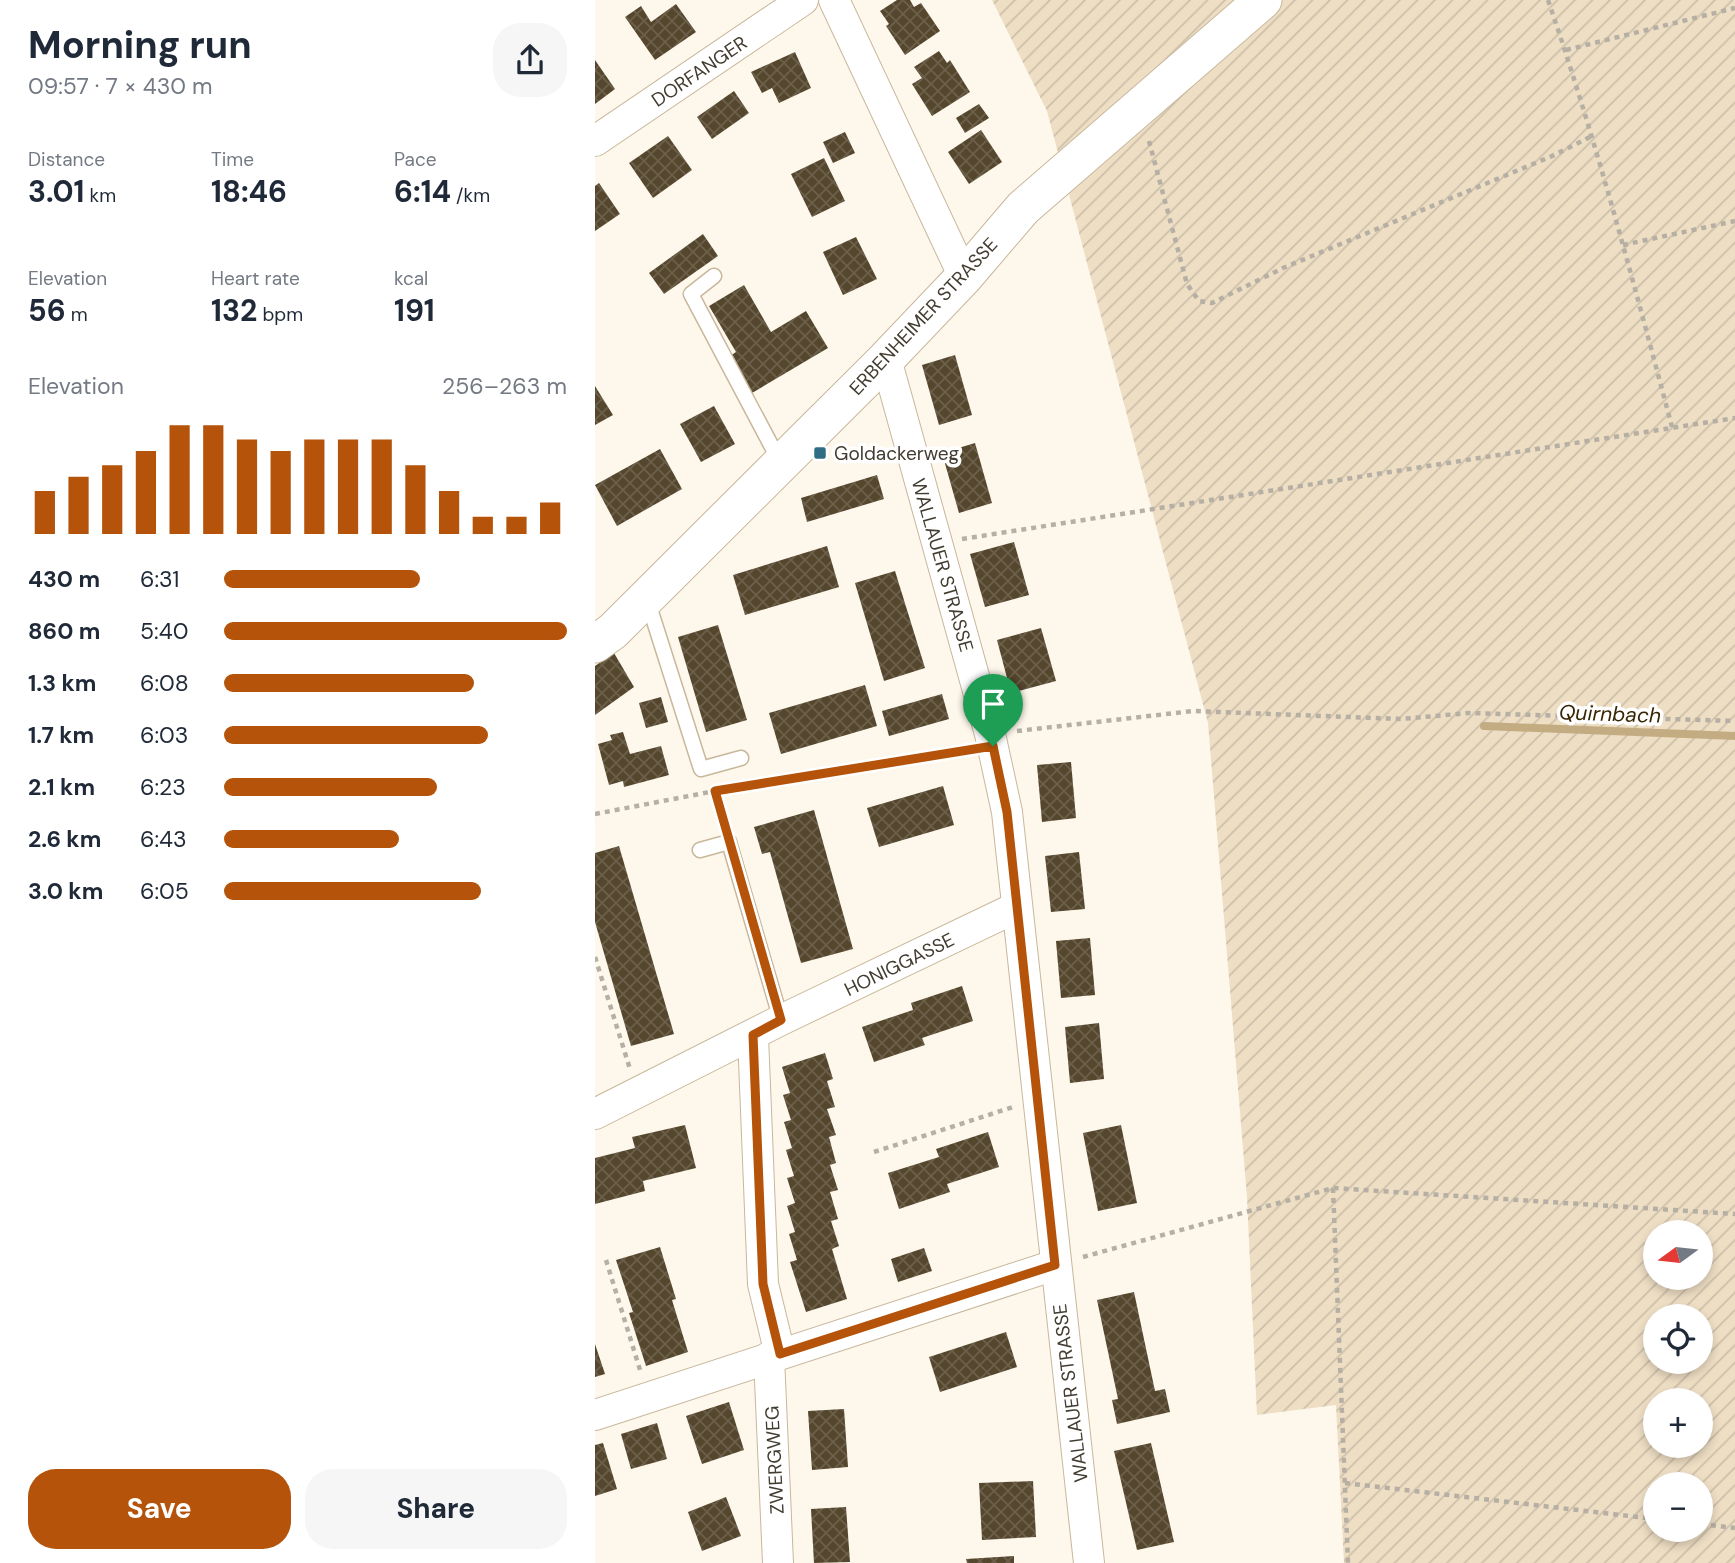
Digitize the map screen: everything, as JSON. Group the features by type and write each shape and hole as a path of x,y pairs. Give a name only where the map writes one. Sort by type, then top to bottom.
{"street":[{"name":"DORFANGER","path":"595,142 803,0"},
{"path":"834,0 964,277"},
{"name":"ERBENHEIMER STRASSE","path":"595,644 613,631 885,359 964,277 1023,208 1262,0"},
{"name":"WALLAUER STRASSE","path":"885,359 991,740 1007,812 1089,1563"},
{"name":"HONIGGASSE","path":"595,1114 781,1020 1017,907"},
{"name":"ZWERGWEG","path":"753,1035 763,1284 774,1355 778,1563"},
{"path":"595,1415 1055,1265"}],"lane":[{"path":"714,276 691,294 781,463"},
{"path":"647,597 701,769 741,758"},
{"path":"700,850 729,842 781,1020"}],"path":[{"path":"1548,0 1566,50 1623,245 1672,427"},
{"path":"1566,50 1735,8"},
{"path":"1139,106 1187,285 1199,301 1212,303 1283,268 1590,137"},
{"path":"1623,245 1735,221"},
{"path":"937,543 1735,418"},
{"path":"595,814 991,740 1193,711 1401,719 1469,713 1735,721"},
{"path":"715,791 729,842"},
{"path":"595,957 637,1093"},
{"path":"874,1152 1037,1099"},
{"path":"1055,1265 1333,1188 1735,1214"},
{"path":"1333,1188 1348,1563"},
{"path":"606,1260 649,1397"},
{"path":"1345,1483 1643,1518"},
{"path":"1713,1525 1735,1528"}],"shaded area":[{"path":"992,0 1735,0 1735,1563 1344,1563 1336,1405 1257,1415 1247,1197 1208,723 1047,111"}],"building":[{"path":"897,0 910,0 914,7 921,3 940,31 905,55 886,26 889,24 880,11"},
{"path":"676,4 696,32 655,60 625,17 641,6 651,22"},
{"path":"939,51 947,63 950,60 970,92 932,116 912,84 922,78 914,67"},
{"path":"795,52 811,88 779,103 772,88 762,93 751,72"},
{"path":"595,60 615,89 595,104"},
{"path":"734,91 749,113 712,139 697,117"},
{"path":"979,104 989,118 965,133 956,118"},
{"path":"981,130 1002,162 969,184 948,152"},
{"path":"845,132 855,153 833,163 823,142"},
{"path":"668,136 692,170 653,198 629,163"},
{"path":"824,158 845,201 812,217 791,174"},
{"path":"599,183 620,214 595,231 595,186"},
{"path":"703,234 718,256 664,294 649,273"},
{"path":"856,237 877,279 843,295 823,252"},
{"path":"744,285 771,332 806,311 828,348 752,393 730,356 736,352 709,306"},
{"path":"955,355 972,415 939,425 922,365"},
{"path":"595,386 613,415 595,425"},
{"path":"714,406 735,444 701,462 680,424"},
{"path":"975,443 992,503 959,513 942,453"},
{"path":"660,449 682,489 617,526 595,485"},
{"path":"877,475 884,499 807,522 801,498"},
{"path":"1014,542 1029,595 985,607 970,554"},
{"path":"827,546 839,587 745,615 733,575"},
{"path":"895,571 925,668 884,681 855,583"},
{"path":"718,625 747,720 706,732 678,637"},
{"path":"1041,628 1056,681 1011,693 997,640"},
{"path":"614,653 634,687 595,715 595,666"},
{"path":"865,685 877,726 781,754 769,713"},
{"path":"942,694 949,719 889,736 882,711"},
{"path":"661,697 668,722 646,728 639,703"},
{"path":"623,732 630,754 661,746 669,775 624,787 623,781 609,785 598,744 612,740 610,735"},
{"path":"1071,762 1076,818 1042,822 1037,765"},
{"path":"943,786 954,825 879,847 867,808"},
{"path":"814,810 853,949 801,963 770,852 762,854 754,827"},
{"path":"619,846 674,1034 631,1046 595,922 595,853"},
{"path":"1079,852 1085,909 1051,912 1045,856"},
{"path":"1090,938 1095,995 1061,998 1056,941"},
{"path":"962,986 973,1021 922,1038 925,1045 874,1062 862,1027 913,1010 911,1003"},
{"path":"1099,1023 1104,1079 1070,1083 1065,1027"},
{"path":"825,1053 833,1079 827,1081 835,1107 827,1109 836,1135 829,1137 836,1163 830,1165 838,1190 830,1192 838,1219 831,1221 839,1246 832,1249 847,1299 806,1312 790,1262 797,1260 789,1234 795,1232 787,1206 795,1203 787,1178 794,1176 786,1150 792,1148 784,1122 791,1120 783,1095 790,1093 782,1067"},
{"path":"685,1125 696,1168 643,1181 645,1191 595,1204 595,1158 635,1148 632,1137"},
{"path":"1121,1125 1137,1203 1098,1211 1083,1133"},
{"path":"988,1132 999,1167 947,1184 950,1192 899,1209 888,1173 939,1157 936,1149"},
{"path":"660,1247 688,1352 646,1366 629,1313 633,1312 616,1260"},
{"path":"924,1248 932,1271 898,1282 891,1259"},
{"path":"1134,1292 1155,1391 1165,1389 1170,1412 1117,1424 1112,1400 1118,1399 1097,1300"},
{"path":"1006,1332 1017,1367 940,1392 929,1357"},
{"path":"595,1344 605,1374 595,1377"},
{"path":"729,1402 744,1450 702,1464 686,1416"},
{"path":"844,1409 848,1467 812,1470 808,1411"},
{"path":"657,1423 667,1459 631,1469 621,1434"},
{"path":"603,1443 617,1489 595,1496 595,1445"},
{"path":"1151,1443 1174,1542 1137,1550 1114,1451"},
{"path":"1033,1481 1036,1537 982,1540 979,1483"},
{"path":"726,1497 741,1536 702,1551 688,1512"},
{"path":"846,1507 850,1562 814,1563 811,1509"},
{"path":"1014,1556 1014,1563 967,1563 966,1559"}],"waterway":[{"name":"Quirnbach","path":"1484,726 1735,736"}],"place":[{"name":"Goldackerweg","path":"820,453"}],"route":[{"path":"993,746 1007,812 1055,1265 780,1354 763,1284 753,1035 781,1020 715,791 993,746"}]}
